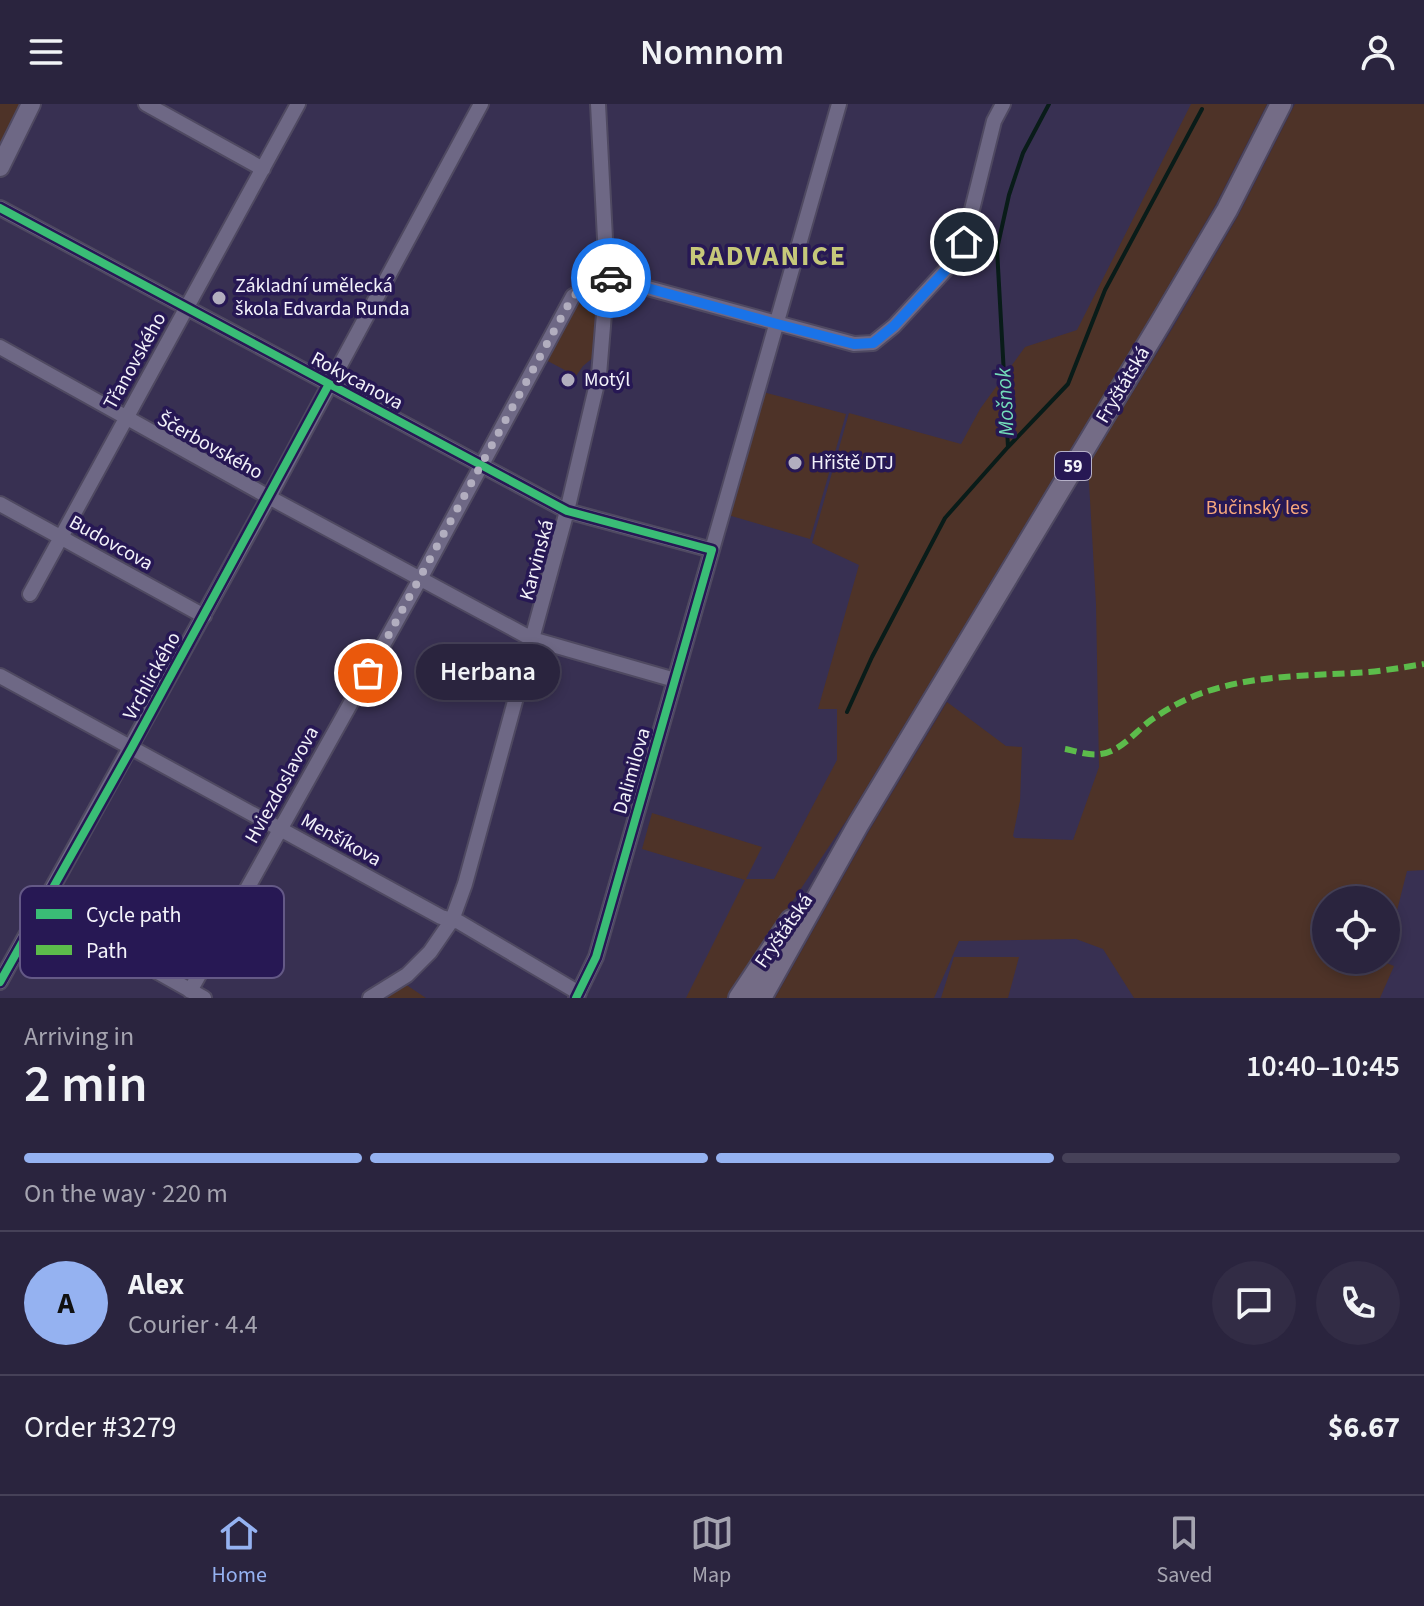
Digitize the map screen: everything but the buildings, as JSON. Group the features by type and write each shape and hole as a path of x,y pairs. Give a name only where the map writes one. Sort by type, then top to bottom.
{"main road":[{"name":"Fryštátská","path":"761,998 858,825 1227,210 1281,104"},
{"name":"Fryštátská","path":"739,998 858,825"}],"street":[{"path":"0,167 31,104"},
{"path":"146,104 263,169"},
{"name":"Třanovského","path":"30,594 298,104"},
{"name":"Vrchlického","path":"54,886 481,104"},
{"name":"Karvinská","path":"370,998 407,975 430,952 452,920 465,884 567,511 599,375 607,277 598,104"},
{"name":"Dalimilova","path":"577,996 596,957 839,104"},
{"path":"607,277 854,344 873,343 894,326 955,260 964,242 994,121 1003,104"},
{"name":"Rokycanova","path":"0,208 567,511 712,550"},
{"name":"Hviezdoslavova","path":"249,886 573,296 607,277"},
{"name":"Ščerbovského","path":"0,347 532,639 675,680"},
{"name":"Budovcova","path":"0,504 204,616"},
{"name":"Menšíkova","path":"0,676 441,917 452,920 577,996"},
{"name":"Vrchlického","path":"0,982 20,946"},
{"path":"167,978 204,998"},
{"name":"Hviezdoslavova","path":"190,991 197,978"}],"green space":[{"path":"0,104 20,104 0,145"},
{"path":"1191,104 1267,104 1216,204 1151,316 848,818 728,998 686,998 745,880 642,849 652,813 762,847 746,879 774,879 837,760 837,709 818,709 859,565 812,543 849,413 961,444 980,409 1025,347 1077,330"},
{"name":"Bučinský les","path":"1295,104 1424,104 1424,870 1407,871 1400,899 1400,886 1312,886 1312,974 1390,974 1380,998 1134,998 1103,949 1076,939 959,941 934,998 775,998 869,831 947,702 1006,746 1022,747 1020,801 1013,836 1073,840 1099,767 1096,604 1088,465 1238,216"},
{"path":"599,289 595,356 576,376 544,359 574,304"},
{"path":"763,392 846,414 810,539 728,515"},
{"path":"954,957 1019,957 1008,998 941,998"},
{"path":"405,984 426,998 382,998"}],"waterway":[{"name":"Mošnok","path":"847,712 872,657 945,518 1008,447 997,249 1009,195 1023,153 1049,104"},
{"path":"1008,447 1068,384 1105,290 1202,109"}],"marked path":[{"path":"1065,749 1092,754 1108,752 1170,708 1198,694 1225,686 1266,679 1369,672 1424,664"}],"cycle path":[{"path":"0,208 567,511 712,550 596,957 576,998"},
{"path":"54,886 329,384"},
{"path":"0,982 20,946"}],"way so far":[{"path":"368,673 573,296 607,277 611,278"}],"place":[{"name":"Základní umělecká škola Edvarda Runda","path":"219,298"},
{"name":"Motýl","path":"568,380"},
{"name":"Hřiště DTJ","path":"795,463"},
{"name":"Herbana","path":"368,673"}],"district":[{"name":"RADVANICE","path":"768,256"}],"route":[{"path":"611,278 854,344 873,343 894,326 955,260 964,242"}]}
